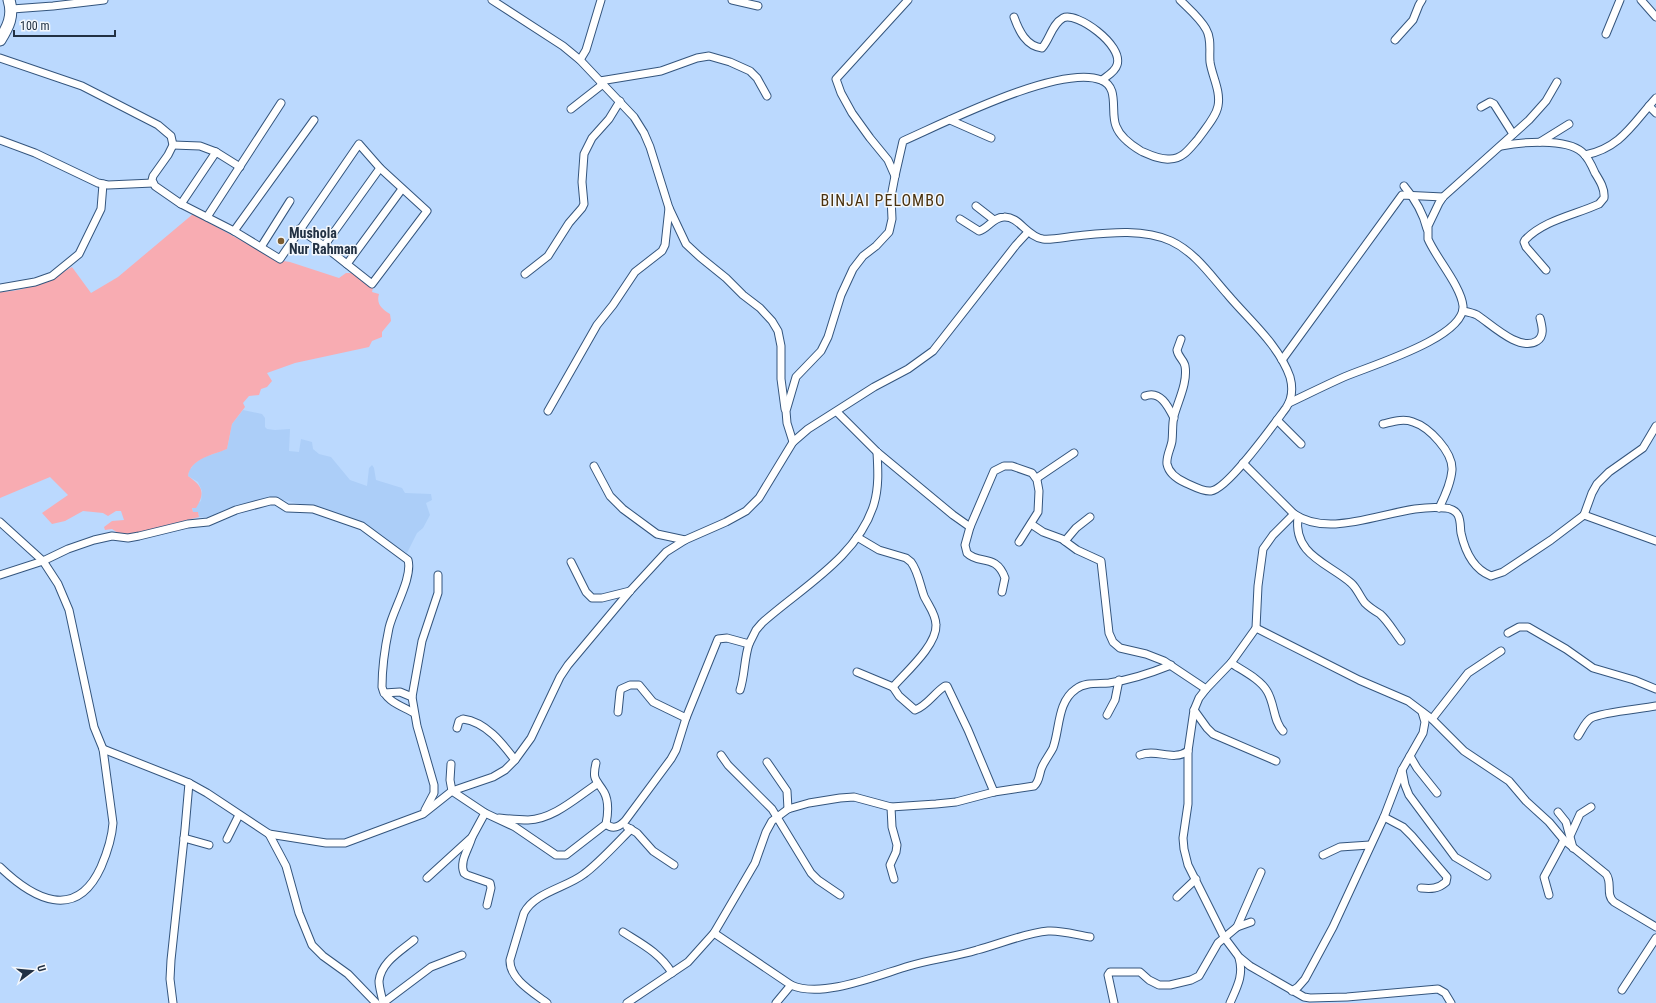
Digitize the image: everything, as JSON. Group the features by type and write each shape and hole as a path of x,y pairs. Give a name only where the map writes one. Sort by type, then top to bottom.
{"main road":[{"path":"0,40 10,21 10,4"}],"street":[{"path":"10,4 37,8 104,0"},
{"path":"492,0 542,32 580,60 634,117 644,133 650,147 669,208 682,238 692,251 760,308 772,321 778,331 781,346 781,379 787,423 793,442"},
{"path":"580,60 586,50 601,0"},
{"path":"732,0 758,6"},
{"path":"895,176 888,160 852,113 841,93 836,79 908,0"},
{"path":"786,411 796,377 814,360 821,351 828,337 841,295 853,269 863,256 876,246 889,232 892,220 891,198 903,141 1005,97 1052,80 1076,77 1102,80 1107,84 1111,89 1114,123 1123,137 1138,149 1157,157 1173,159 1186,152 1212,119 1217,109 1219,99 1210,61 1208,33 1196,16 1180,0"},
{"path":"1395,40 1413,20 1422,0"},
{"path":"1606,34 1620,0"},
{"path":"1641,0 1656,17"},
{"path":"1014,17 1022,35 1038,47 1042,48 1048,42 1049,34 1054,27 1061,19 1066,17 1074,18 1099,33 1110,43 1116,52 1118,61 1114,70 1102,80"},
{"path":"571,109 602,83 661,71 697,58 709,56 730,62 750,71 757,78 767,96"},
{"path":"0,58 82,86 158,125 171,136 173,145 168,155 153,176 153,183 158,189 181,204 234,231 280,259 299,229 359,144 380,168 427,211 372,284 324,246 299,229"},
{"path":"1427,231 1434,212 1443,197 1501,146 1537,111 1546,101 1557,82"},
{"path":"1585,155 1605,150 1615,143 1656,98"},
{"path":"525,274 548,256 566,228 582,208 584,204 582,182 584,154 592,138 609,119 620,101"},
{"path":"1481,107 1490,102 1494,104 1513,134"},
{"path":"207,217 281,103"},
{"path":"1649,106 1656,113"},
{"path":"234,231 314,120"},
{"path":"950,120 991,138"},
{"path":"1540,142 1569,124"},
{"path":"0,140 35,153 98,183 153,183"},
{"path":"1501,146 1525,142 1540,142 1559,144 1575,148 1585,155 1602,186 1604,198 1595,206 1546,225 1525,240 1524,244 1526,248 1546,270"},
{"path":"173,145 200,146 216,152 240,167"},
{"path":"181,204 216,152"},
{"path":"324,246 380,168"},
{"path":"0,288 35,282 52,276 79,254 101,209 103,184"},
{"path":"1289,403 1339,379 1432,340 1447,332 1463,311 1460,296 1430,244 1422,213 1411,194 1404,186"},
{"path":"347,264 402,189"},
{"path":"1282,360 1402,195 1411,194 1443,197"},
{"path":"261,247 290,201"},
{"path":"976,206 994,220"},
{"path":"548,410 597,325 613,305 635,272 662,251 666,235 669,208"},
{"path":"960,220 978,232 983,230 994,220 1003,216 1009,217 1036,237 1045,239 1111,233 1141,234 1171,241 1185,249 1207,271 1266,338 1282,360 1291,381 1291,398 1277,420 1243,463 1224,484 1213,491 1207,491 1176,478 1170,471 1167,463 1172,441 1174,418 1184,382 1184,364 1177,350 1181,339"},
{"path":"102,749 189,783 207,793 269,834 326,843 345,843 423,814 452,790 498,775 515,760 531,738 560,677 568,665 630,591 666,552 685,540 726,522 746,511 759,498 793,442 808,428 837,412 874,387 912,366 933,351 1016,245 1028,232"},
{"path":"1463,311 1474,314 1515,340 1528,343 1533,343 1541,338 1543,331 1540,318"},
{"path":"1145,396 1154,395 1162,399 1174,418"},
{"path":"837,412 877,452 952,515 970,527"},
{"path":"1277,420 1301,444"},
{"path":"1383,424 1405,420 1413,421 1429,431 1440,442 1450,459 1452,468 1447,491 1439,508"},
{"path":"1243,463 1296,516 1318,523 1342,524 1401,511 1439,508 1446,508 1458,513 1467,553 1480,570 1491,576 1503,572 1584,516 1592,493 1597,484 1609,472 1643,448 1656,426"},
{"path":"740,690 743,681 745,660 749,644 756,630 762,623 816,581 832,566 857,538 874,505 878,476 877,452"},
{"path":"1037,478 1074,453"},
{"path":"594,466 610,496 623,510 657,534 685,540"},
{"path":"1002,592 1005,578 999,568 991,561 971,557 966,553 965,545 970,527 990,477 996,469 1004,466 1012,466 1031,472 1037,478 1039,491 1038,509 1031,524 1019,542"},
{"path":"0,575 43,561 68,549 94,540 112,536 128,538 188,524 208,522 236,510 270,501 276,501 287,508 313,509 362,526 401,554 409,563 403,590 392,616 389,629 382,682 384,693 396,704 414,712"},
{"path":"1296,516 1272,534 1263,549 1258,586 1256,628 1230,663 1199,698 1194,710 1188,751 1188,804 1184,825 1184,849 1188,864 1224,937 1239,957 1250,966 1309,1001 1438,990 1445,993 1451,1003"},
{"path":"1296,516 1299,534 1305,549 1350,582 1364,602 1384,618 1401,641"},
{"path":"1584,516 1656,541"},
{"path":"1065,541 1076,528 1090,517"},
{"path":"0,522 43,561 58,584 69,610 94,727 98,742 102,749 112,806 113,832 107,853 95,879 81,893 69,899 61,901 51,900 36,895 22,887 0,867"},
{"path":"1031,524 1043,532 1065,541 1077,550 1101,561 1109,633 1113,642 1120,648 1146,654 1171,665 1206,689"},
{"path":"857,538 879,550 903,556 913,564 926,600 936,619 935,631 928,647 893,687"},
{"path":"571,562 586,592 592,598 602,598 630,591"},
{"path":"423,814 434,793 434,785 425,760 412,697 422,641 438,593 438,576"},
{"path":"1508,633 1519,627 1528,627 1566,649 1593,668 1634,680 1656,689"},
{"path":"1256,628 1359,680 1403,698 1432,719 1464,751 1510,781 1526,801 1549,822 1564,840 1608,877 1610,882 1609,894 1614,902 1656,927"},
{"path":"606,824 617,827 622,824 671,759 681,737 686,718 718,640 727,638 749,644"},
{"path":"1432,719 1468,673 1501,651"},
{"path":"1230,663 1264,687 1269,696 1278,725 1283,731"},
{"path":"627,1003 688,962 714,933 748,875 772,821 788,809 809,803 840,798 854,798 891,807 956,802 994,792 1031,787 1037,784 1042,767 1052,748 1063,705 1076,689 1083,685 1141,676 1171,665"},
{"path":"857,672 893,687 899,696 915,710 921,708 940,689 948,686 994,792"},
{"path":"1107,715 1115,700 1119,680"},
{"path":"618,712 621,688 635,684 641,687 652,702 686,718"},
{"path":"384,693 400,692 412,697"},
{"path":"1578,736 1591,718 1656,706"},
{"path":"1194,710 1213,734 1276,761"},
{"path":"1292,991 1305,979 1332,927 1384,817 1402,770 1423,733 1425,722 1422,712"},
{"path":"457,728 459,721 463,719 480,724 491,733 515,760"},
{"path":"1140,755 1150,754 1179,756 1188,751"},
{"path":"721,755 725,762 763,799 777,816 806,866 818,880 840,895"},
{"path":"1410,756 1417,768 1437,793"},
{"path":"767,762 788,791 788,809"},
{"path":"451,764 450,780 452,790 493,818 515,827 556,855 562,856 566,855 606,824 608,809 605,793 597,784 594,775 596,763"},
{"path":"1402,770 1405,785 1409,794 1455,857 1487,876"},
{"path":"173,1003 170,979 171,960 189,783"},
{"path":"493,818 528,820 543,817 597,784"},
{"path":"891,807 892,827 897,845 896,852 890,865 894,879"},
{"path":"1571,834 1580,814 1591,807"},
{"path":"1558,812 1566,822 1571,834 1573,848"},
{"path":"485,813 472,837 462,869 466,875 490,883 491,888 487,905"},
{"path":"227,839 239,815"},
{"path":"1384,817 1403,827 1447,877 1446,882 1439,887 1430,889 1421,888"},
{"path":"622,824 637,833 653,851 674,865"},
{"path":"548,1003 522,984 510,967 510,960 524,913 527,908 539,898 570,883 588,871 631,829"},
{"path":"269,834 286,866 299,913 312,945 322,956 348,974 376,1003"},
{"path":"427,878 472,837"},
{"path":"184,838 209,845"},
{"path":"1549,895 1544,877 1564,840"},
{"path":"1323,855 1340,847 1370,845"},
{"path":"1237,927 1261,872"},
{"path":"1177,897 1196,879"},
{"path":"1114,1003 1108,975 1110,972 1140,972 1149,980 1159,985 1170,985 1191,980 1199,976 1218,943 1224,937 1237,927 1251,922"},
{"path":"714,933 791,985 808,990 819,990 842,986 933,960 968,953 1008,940 1049,931 1090,937"},
{"path":"623,932 652,950 663,960 672,973"},
{"path":"1622,990 1656,938"},
{"path":"414,940 388,961 384,967 379,982 383,1003 431,968 462,955"},
{"path":"1230,1003 1241,978 1242,966 1239,957"},
{"path":"776,1003 791,985"}],"shaded area":[{"path":"193,214 277,260 290,262 339,278 346,273 352,273 373,288 372,292 379,294 378,301 380,306 390,314 391,321 382,332 382,337 372,341 369,347 295,363 267,373 272,381 267,387 261,389 259,395 249,396 243,403 245,407 232,424 227,449 203,458 193,465 190,470 188,476 197,483 202,493 196,508 192,508 193,512 198,512 199,517 128,535 118,533 112,529 105,530 104,527 112,521 124,520 121,511 116,511 108,516 103,513 83,511 65,521 52,524 42,513 68,495 50,477 0,498 0,292 19,290 38,284 55,277 72,267 91,293 118,277"},
{"path":"243,410 262,414 265,418 265,427 267,429 290,429 289,451 299,452 301,439 312,442 313,449 319,454 331,457 350,480 367,486 369,468 372,465 376,480 402,488 405,493 431,494 432,500 426,503 430,515 423,528 417,533 407,553 370,529 319,509 284,500 267,501 219,517 199,517 198,512 193,512 192,507 201,501 202,491 198,482 188,476 189,471 194,464 202,458 227,449 232,424"}],"place":[{"name":"Mushola Nur Rahman","path":"281,241"}],"district":[{"name":"BINJAI PELOMBO","path":"883,200"}]}
